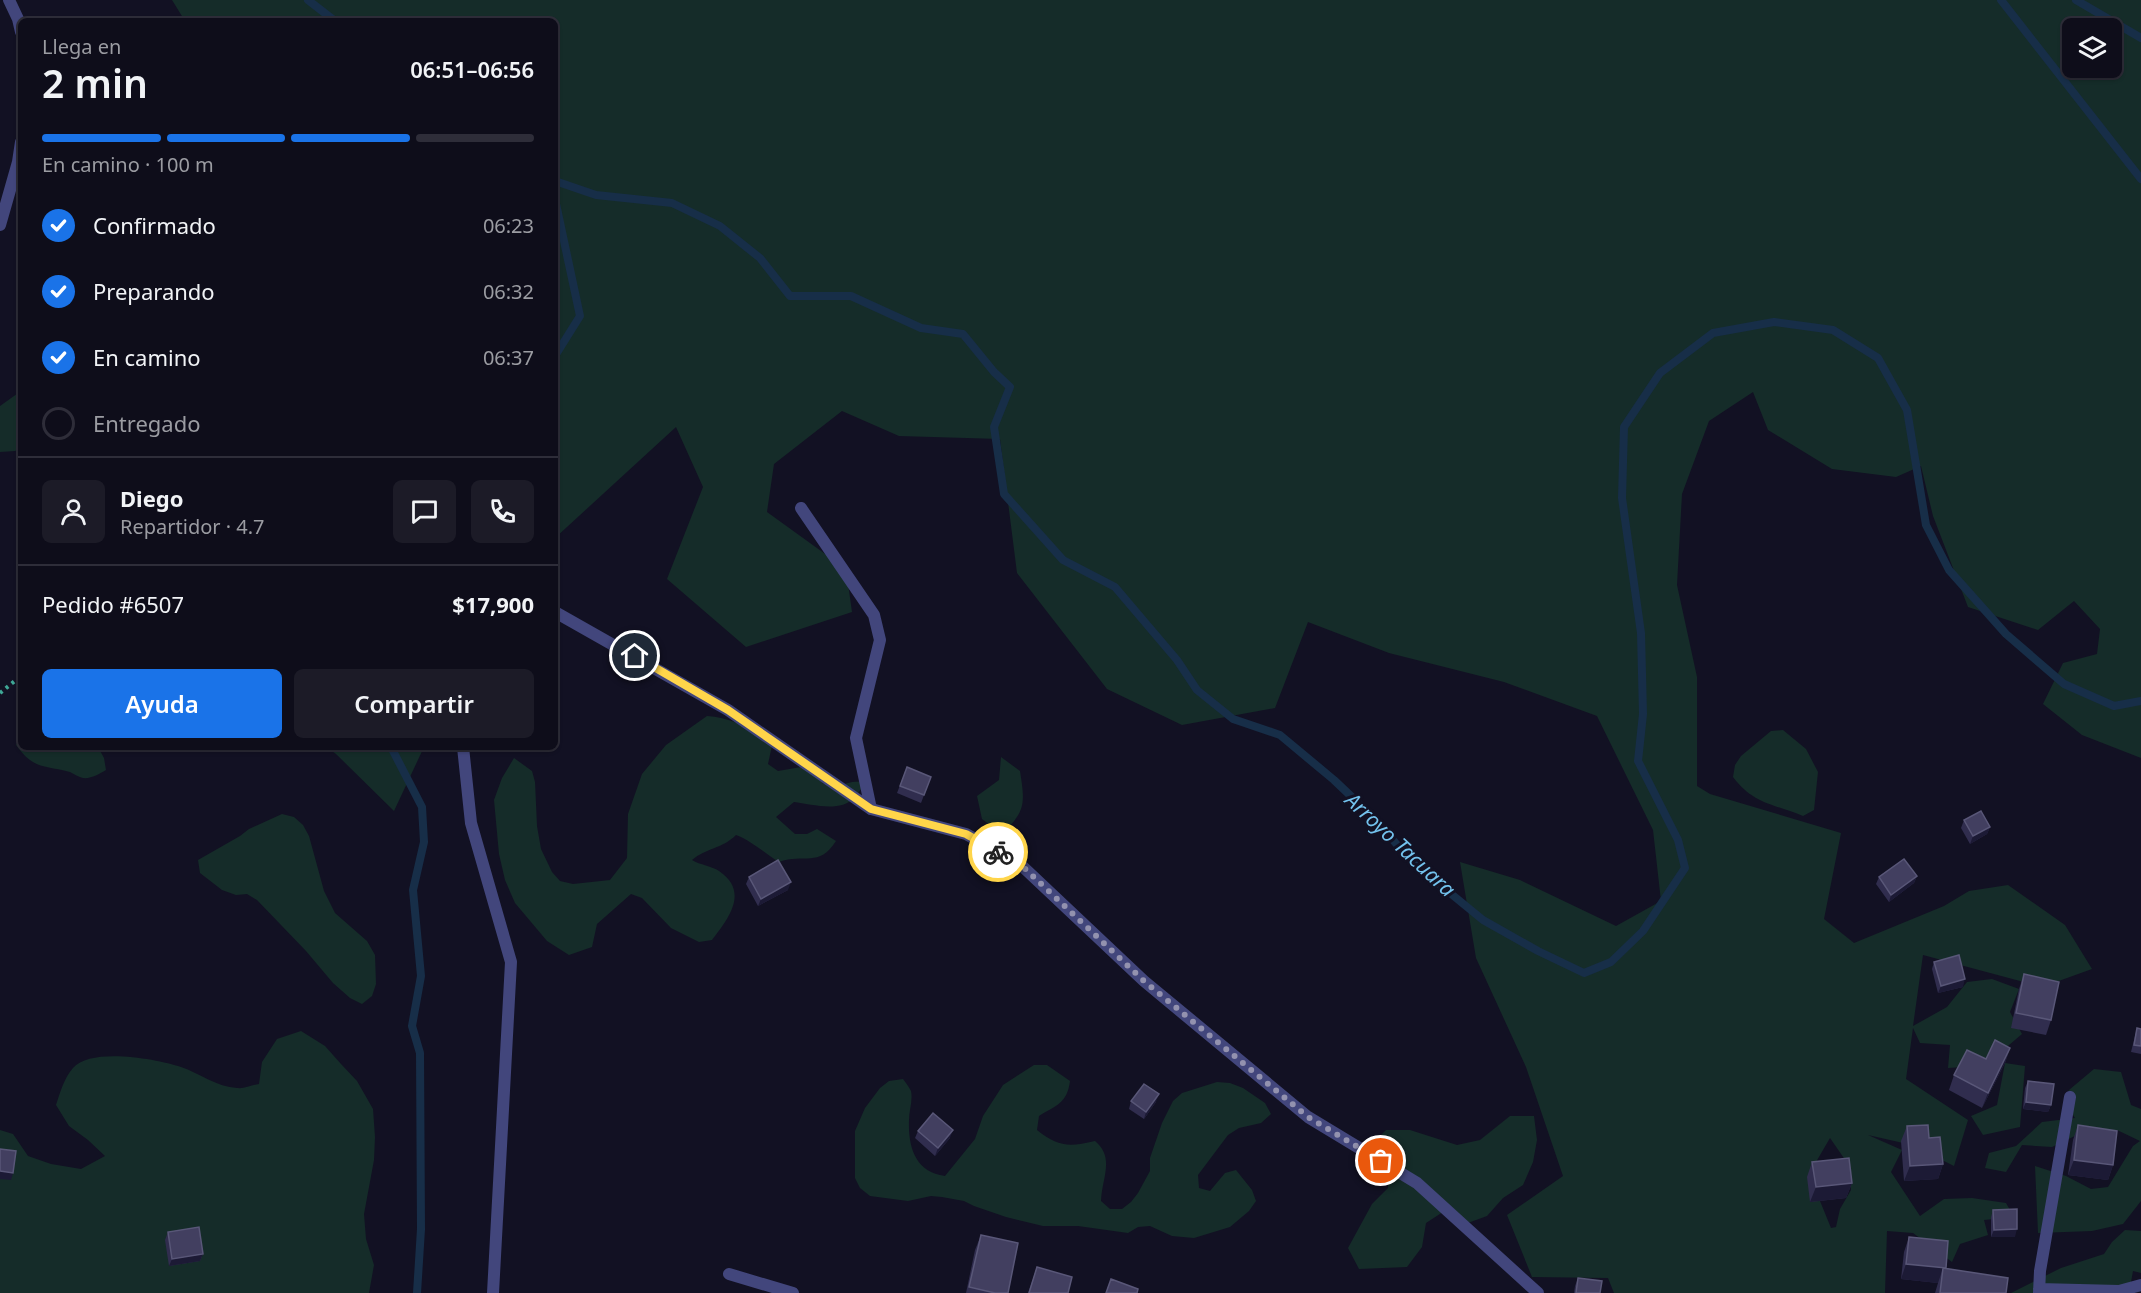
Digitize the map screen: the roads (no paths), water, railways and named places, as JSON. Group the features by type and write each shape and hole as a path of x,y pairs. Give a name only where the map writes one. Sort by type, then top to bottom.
{"street":[{"path":"9,0 18,20"},
{"path":"0,225 18,162"},
{"path":"801,508 874,615 880,640 856,738 871,809"},
{"path":"558,614 728,710 871,809 966,834 1020,864 1144,981 1308,1117 1417,1183 1538,1293"},
{"path":"463,750 471,823 511,962 493,1293"},
{"path":"2070,1097 2040,1270 2039,1291 2119,1291 2141,1285"},
{"path":"729,1274 793,1293"}],"waterway":[{"name":"Arroyo Tacuara","path":"308,0 331,18"},
{"name":"Arroyo Tacuara","path":"2001,0 2141,179"},
{"name":"Arroyo Tacuara","path":"2076,0 2141,38"},
{"name":"Arroyo Tacuara","path":"558,182 596,195 672,203 720,226 760,258 790,296 851,296 921,328 963,334 994,372 1010,387 994,427 1004,494 1063,560 1115,587 1177,660 1197,690 1233,719 1280,735 1334,780 1375,819 1411,861 1483,920 1538,951 1584,973 1611,962 1643,931 1685,868 1678,840 1638,761 1643,714 1641,633 1622,498 1624,427 1660,373 1713,333 1774,322 1833,330 1878,358 1907,410 1926,525 1949,570 2006,634 2064,684 2114,706 2141,701"},
{"path":"558,213 580,316 558,351"},
{"path":"393,750 422,807 424,842 413,890 421,976 412,1026 420,1053 421,1229 417,1293"}]}
